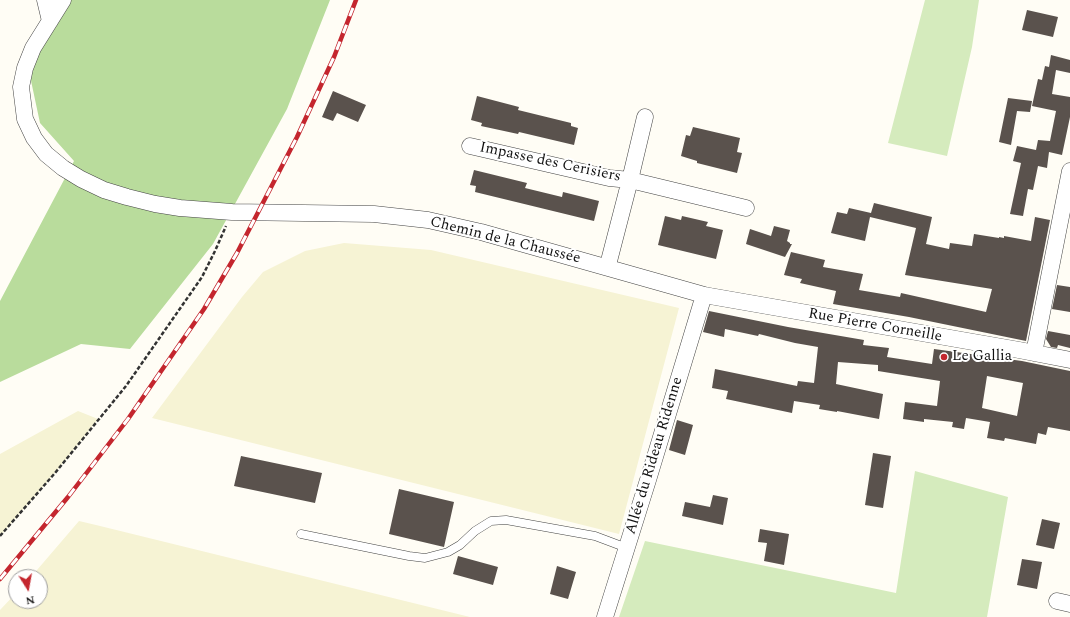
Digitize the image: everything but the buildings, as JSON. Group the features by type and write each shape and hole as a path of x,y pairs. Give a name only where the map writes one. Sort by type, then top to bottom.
{"street":[{"path":"45,0 50,21"},
{"name":"Chemin de la Chaussée","path":"63,0 33,48 25,68 21,87 25,119 34,138 46,154 63,168 81,179 127,197 180,208 232,212 374,214 428,220 481,232 704,295"},
{"path":"609,268 609,261 645,117"},
{"name":"Impasse des Cerisiers","path":"470,146 609,178 630,180 746,208"},
{"path":"1034,353 1070,171"},
{"name":"Rue Pierre Corneille","path":"704,295 1070,360"},
{"name":"Allée du Rideau Ridenne","path":"604,617 627,548 704,295"}],"lane":[{"path":"302,534 425,558 448,552 460,545 475,530 491,521 506,520 595,536 627,548"}],"path":[{"path":"0,536 55,473 130,380 202,277 232,212"}],"shaded area":[{"path":"344,243 431,250 679,308 619,534 152,418 242,297 263,272 305,251"},
{"path":"78,411 98,419 55,473 0,536 0,454"},
{"path":"79,521 470,617 0,617 0,610 8,602 8,609 48,609 48,569 38,569"}],"green space":[{"path":"70,0 330,0 287,109 213,244 130,349 81,344 0,382 0,301 74,161 40,123 30,76 47,35"},
{"path":"925,0 979,0 972,47 947,156 888,143"},
{"path":"915,471 1008,497 987,617 619,617 645,541 896,593"}],"railway":[{"path":"0,579 68,497 128,419 204,309 237,253 297,137 334,57 356,0"}],"place":[{"name":"Le Gallia","path":"944,357"}]}
